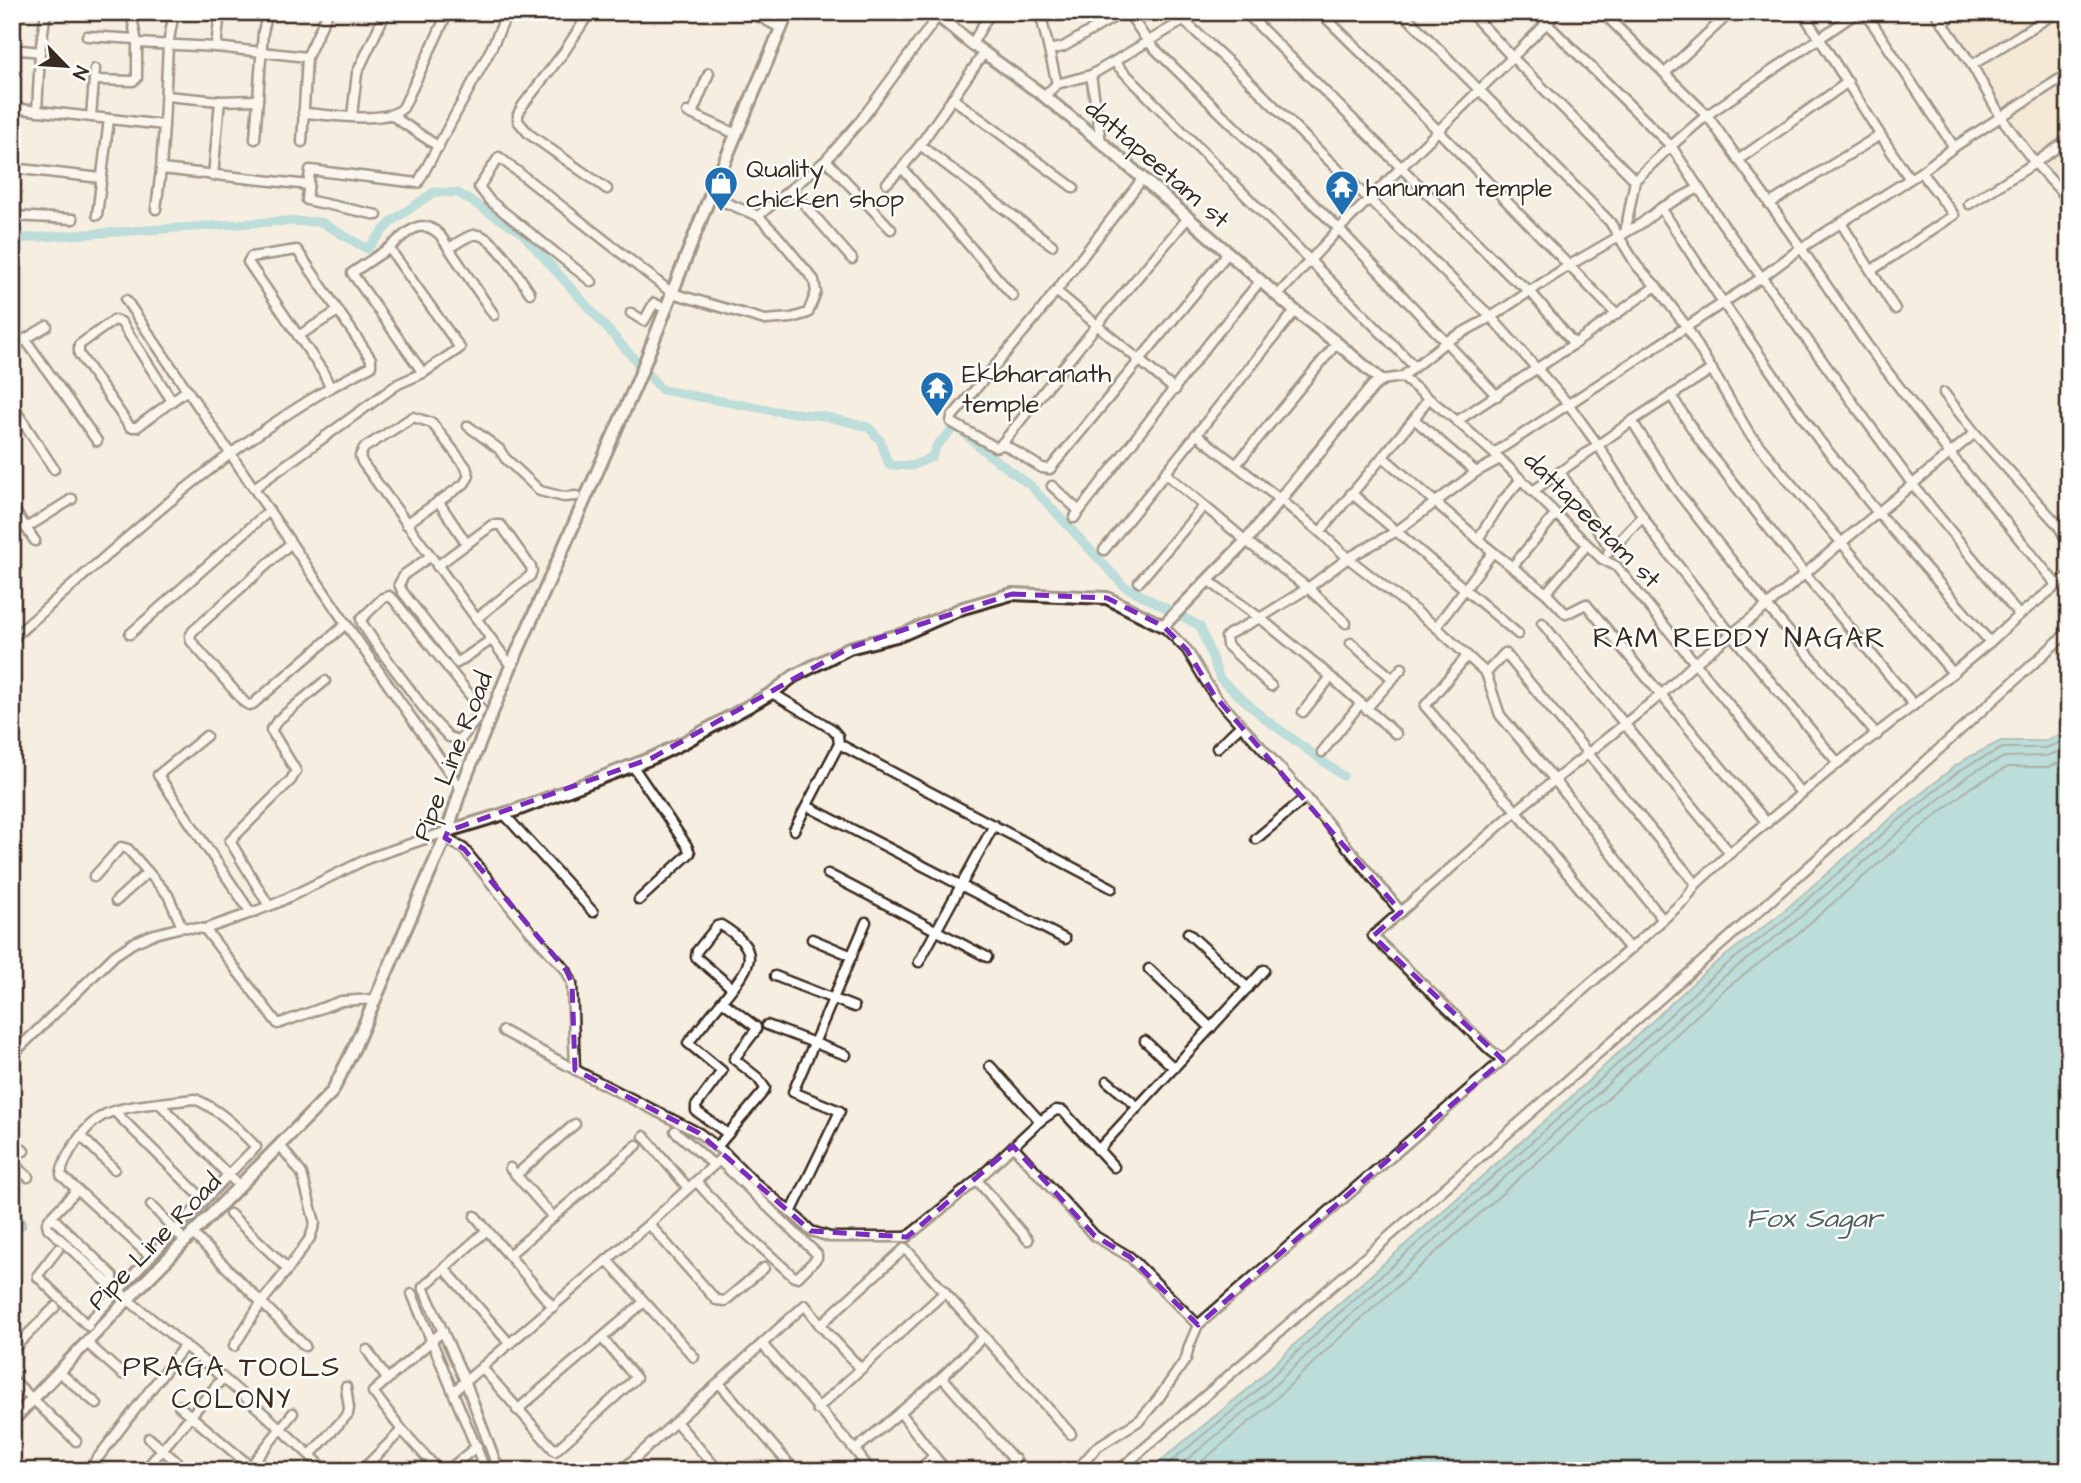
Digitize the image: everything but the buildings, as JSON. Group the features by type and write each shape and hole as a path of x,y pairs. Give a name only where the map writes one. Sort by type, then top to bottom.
{"street":[{"path":"37,111 40,52 46,12"},
{"path":"94,80 135,80 138,75 131,12"},
{"path":"156,209 168,45 174,12"},
{"path":"216,47 220,12"},
{"path":"255,139 263,32 268,12"},
{"path":"302,142 307,57 328,12"},
{"path":"352,116 357,73 386,12"},
{"path":"391,116 402,108 448,12"},
{"path":"377,215 307,200 310,170 418,183 439,148 508,12"},
{"path":"590,12 523,106 518,114 518,121 529,134 607,189"},
{"path":"751,12 782,29"},
{"name":"Pipe Line Road","path":"12,1421 332,1092 354,1048 447,835 461,789 511,666 638,380 710,196 788,12"},
{"path":"972,44 987,19 985,12"},
{"path":"1040,12 1057,84"},
{"path":"1049,50 1063,47 1126,12 1148,42 1339,229 1497,396"},
{"path":"1044,96 1057,84 1091,75 1148,42 1182,16 1198,12"},
{"path":"1245,12 1511,277 1530,291 1574,344"},
{"path":"1320,12 1616,314"},
{"path":"1402,12 1622,235 1637,266 1686,326 1749,433 1953,674"},
{"path":"1470,12 1635,180"},
{"path":"1535,12 1671,146 1761,278 1913,485 2019,615"},
{"path":"1278,295 1339,229 1558,12"},
{"path":"1602,12 1707,115 1867,345 1951,455 2056,584"},
{"path":"1665,73 1731,12"},
{"path":"1802,12 1910,179"},
{"path":"1622,235 1635,180 1707,115 1858,12"},
{"path":"1866,12 1954,147"},
{"path":"1935,12 1972,65 2001,117 2035,163 2069,200"},
{"path":"1942,23 1958,12"},
{"path":"1972,65 2057,12"},
{"path":"758,216 826,160 861,120 936,14"},
{"name":"dattapeetam st","path":"936,14 1101,142 1295,311 1381,380"},
{"path":"1182,16 1490,317 1569,405 1598,445 1642,517 1731,634 1838,763"},
{"path":"87,36 307,57"},
{"path":"12,50 40,52"},
{"path":"887,183 920,145 984,53"},
{"path":"1114,62 1414,366"},
{"path":"91,117 95,69"},
{"path":"709,73 690,113 736,134"},
{"path":"1271,686 1227,645 1225,641 1229,634 1308,588 1348,558 1397,531 1569,405 1761,278 1801,248 2069,73"},
{"path":"1091,75 1101,142"},
{"path":"1738,160 1849,82"},
{"path":"166,96 220,101 258,100"},
{"path":"952,98 1074,188"},
{"path":"213,176 220,101"},
{"path":"12,108 164,125"},
{"path":"303,113 391,116 439,148"},
{"path":"97,215 108,120"},
{"path":"1769,204 1880,135"},
{"path":"1969,204 2069,139"},
{"path":"920,145 1052,245"},
{"path":"592,282 490,201 480,190 479,187 499,157 672,293 765,320 792,318 808,313 816,292 814,279 758,216 710,196"},
{"path":"826,160 891,229"},
{"path":"12,168 101,178"},
{"path":"902,168 1013,296"},
{"path":"161,169 309,185"},
{"path":"1872,270 1954,215 1921,172"},
{"path":"1143,178 1056,292 951,422 995,447 1002,443 1188,218"},
{"path":"1166,623 1246,541 1373,386 1381,380 1402,377 1447,341 1622,235 1661,208 1699,188"},
{"path":"791,189 852,259"},
{"path":"1661,208 1722,302 1819,440 1878,513 1990,642"},
{"path":"12,216 73,219"},
{"path":"1842,223 1895,309"},
{"path":"423,373 352,272 417,226 423,225 436,231 494,315"},
{"path":"449,248 472,235 482,236 498,248 530,293"},
{"path":"254,488 398,384 423,373 460,348 388,248"},
{"path":"14,637 144,523 231,454 328,389 372,364 298,250 251,257 248,262 324,372 328,389"},
{"path":"1002,443 1042,468 1050,469 1225,250"},
{"path":"1052,486 1076,514 1261,280"},
{"path":"1457,421 1656,286"},
{"path":"1056,292 1175,390"},
{"path":"126,300 461,789"},
{"path":"298,336 338,310"},
{"path":"1104,550 1295,311"},
{"path":"631,313 642,321 649,312 662,319"},
{"path":"172,401 121,322 114,320 79,345 79,354 130,427 137,427 187,390"},
{"path":"12,347 47,326"},
{"path":"25,339 97,441"},
{"path":"1236,465 1337,343"},
{"path":"1532,491 1712,369"},
{"name":"dattapeetam st","path":"1402,377 1497,456 1602,559 1616,566 1801,793"},
{"path":"1944,393 2058,525 2069,544"},
{"path":"1671,395 1700,441 1805,574 1914,705"},
{"path":"1321,532 1428,399"},
{"path":"12,405 54,469"},
{"path":"406,524 464,484 469,476 466,467 442,433 432,423 413,417 364,448 360,456 362,462 406,524 511,666"},
{"path":"1414,419 1476,472"},
{"path":"1632,421 1677,491 1767,606 1877,735"},
{"path":"468,426 499,449 540,491 564,497 576,496"},
{"path":"1503,1060 1373,936 1554,779 1662,694 1695,663 1976,433"},
{"path":"1196,434 1321,532 1348,558 1436,627 1486,673 1500,715 1554,779 1663,920"},
{"path":"1382,457 1545,593 1566,614 1586,604 1768,823"},
{"path":"1560,472 1611,550"},
{"path":"1165,473 1246,541 1308,588 1346,623"},
{"path":"1478,539 1501,503 1521,479"},
{"path":"1351,493 1518,634"},
{"path":"26,528 72,499"},
{"path":"438,502 467,544"},
{"path":"1139,582 1204,506"},
{"path":"12,507 35,541"},
{"path":"131,634 269,511"},
{"path":"1512,567 1556,514"},
{"path":"2058,525 2069,516"},
{"path":"1602,559 1642,517"},
{"path":"437,566 492,524 501,526 532,571 530,576 477,618"},
{"path":"291,543 193,631 191,641 249,705 346,624"},
{"path":"1545,593 1587,545"},
{"path":"1436,627 1493,552"},
{"path":"431,556 401,579 399,584 402,591 457,663 491,640"},
{"path":"1076,1471 1097,1447 1140,1420 1158,1399 1186,1359 1198,1325 1663,920 1686,899 1696,884 1730,853 1838,763 1953,674 2019,615 2069,576"},
{"path":"1209,581 1260,618 1396,734"},
{"path":"12,1055 115,955 133,943 182,927 205,929 251,913 369,858 447,835 632,765 683,743 772,693 794,676 849,648 904,634 963,608 1012,594 1107,598 1166,623 1187,650 1214,695 1306,797 1401,912"},
{"path":"389,596 481,709 460,740 449,737 431,718 375,643 361,619 383,598 389,596"},
{"path":"1542,623 1730,853"},
{"path":"1118,1471 1650,1009 2069,631"},
{"path":"364,650 375,643"},
{"path":"1351,643 1393,679"},
{"path":"1486,673 1505,653 1696,884"},
{"path":"1468,656 1425,706 1630,949"},
{"path":"1322,752 1402,668"},
{"path":"1303,712 1330,678"},
{"path":"269,906 230,841 291,780 296,771 271,730 278,720 325,681"},
{"path":"772,693 832,729 838,736 839,744 794,830"},
{"path":"418,728 431,718"},
{"path":"1217,747 1241,725"},
{"path":"206,736 158,775 251,913"},
{"path":"839,744 1112,888"},
{"path":"632,765 690,853 639,900"},
{"path":"1256,839 1306,797"},
{"path":"807,806 1065,939"},
{"path":"504,814 593,912"},
{"path":"919,962 994,825"},
{"path":"447,835 464,849 529,930 566,970 572,983 575,1070"},
{"path":"94,877 121,847 128,849 168,895 182,927"},
{"path":"116,901 148,872"},
{"path":"828,874 987,957"},
{"path":"791,1213 840,1111 793,1092 866,922"},
{"path":"722,1071 688,1043 722,1001 748,968 746,946 721,925 717,926 697,951 696,957 732,988"},
{"path":"205,929 278,1024 341,1001 374,999"},
{"path":"1188,933 1248,988"},
{"path":"812,939 852,956"},
{"path":"1149,968 1211,1028"},
{"path":"1098,1150 1264,970"},
{"path":"775,976 854,1007"},
{"path":"722,1001 756,1030 735,1056 735,1061 722,1071 695,1108 728,1134"},
{"path":"767,1025 846,1055"},
{"path":"503,1031 699,1133 717,1147 720,1160 817,1254 817,1258 798,1277 794,1277 731,1220 696,1181"},
{"path":"1144,1041 1174,1068"},
{"path":"717,1147 765,1088 758,1078 735,1061"},
{"path":"990,1066 1040,1121"},
{"path":"1107,1081 1138,1107"},
{"path":"87,1324 116,1288 150,1256 256,1147 232,1121 195,1099 103,1115 81,1136 62,1165 61,1175 150,1256"},
{"path":"160,1104 240,1186"},
{"path":"675,1131 753,1181 811,1231 830,1237 907,1237 1056,1110 1062,1111 1114,1167"},
{"path":"115,1112 204,1200"},
{"path":"553,1217 513,1172 575,1124"},
{"path":"81,1136 114,1169"},
{"path":"644,1136 688,1188"},
{"path":"12,1139 24,1151"},
{"path":"234,1346 261,1303 310,1238 315,1223 302,1174 280,1145"},
{"path":"509,1255 637,1145"},
{"path":"1013,1146 1095,1236 1130,1257 1198,1325"},
{"path":"454,1391 720,1160"},
{"path":"12,1163 28,1177"},
{"path":"977,1180 1028,1240"},
{"path":"77,1190 50,1218 48,1228 127,1300 185,1345 327,1471"},
{"path":"151,1205 175,1230 190,1238 305,1346"},
{"path":"230,1214 288,1269"},
{"path":"475,1216 553,1307"},
{"path":"649,1224 716,1300 725,1301 764,1268"},
{"path":"486,1230 423,1287 466,1382 499,1471"},
{"path":"820,1325 905,1248 907,1237"},
{"path":"905,1248 1071,1434"},
{"path":"58,1249 38,1277 96,1333"},
{"path":"607,1260 694,1357"},
{"path":"444,1268 510,1344"},
{"path":"817,1409 945,1292"},
{"path":"412,1294 486,1471"},
{"path":"517,1410 644,1302"},
{"path":"626,1469 805,1305 861,1369"},
{"path":"12,1350 55,1307"},
{"path":"439,1471 402,1430 373,1392 443,1331"},
{"path":"855,1450 942,1377 984,1336"},
{"path":"482,1368 555,1451 636,1378 602,1338"},
{"path":"87,1343 122,1374"},
{"path":"762,1344 871,1471"},
{"path":"90,1468 185,1345"},
{"path":"367,1350 387,1379"},
{"path":"60,1372 97,1404"},
{"path":"942,1377 1024,1471"},
{"path":"12,1379 76,1441"},
{"path":"144,1471 222,1379"},
{"path":"719,1382 795,1471"},
{"path":"310,1455 348,1414 346,1387"},
{"path":"179,1406 251,1469 293,1413"},
{"path":"900,1412 947,1471"},
{"path":"676,1422 719,1471"},
{"path":"361,1471 402,1430"},
{"path":"149,1438 187,1471"},
{"path":"447,1471 477,1446"},
{"path":"918,1471 934,1456"},
{"path":"1003,1471 1015,1459"}],"highlighted area":[{"path":"1012,594 1107,598 1163,626 1187,650 1214,695 1401,912 1373,936 1503,1060 1198,1325 1130,1257 1095,1236 1013,1146 907,1237 811,1231 699,1133 575,1070 572,983 566,970 464,849 445,838 448,831 652,758 849,648"}],"shaded area":[{"path":"1934,12 2069,12 2069,190 1963,68"}],"water":[{"name":"Fox Sagar","path":"2069,731 2069,1471 1148,1471 1248,1389 1317,1323 1568,1100 1707,970 1779,915 1955,766 2001,741 2044,741"},
{"path":"12,1209 23,1218 25,1227 22,1229 12,1228"}],"waterway":[{"path":"12,239 282,221 321,222 367,249 392,221 434,192 458,193 521,232 662,390 775,411 823,416 868,427 880,440 889,465 912,466 932,457 937,445 956,426 989,455 1030,485 1124,586 1200,626 1220,679 1264,718 1343,776"}],"place":[{"name":"Quality chicken shop","path":"721,213"},
{"name":"hanuman temple","path":"1342,217"},
{"name":"Ekbharanath temple","path":"937,418"}],"district":[{"name":"RAM REDDY NAGAR","path":"1740,637"},
{"name":"PRAGA TOOLS COLONY","path":"232,1382"}]}
